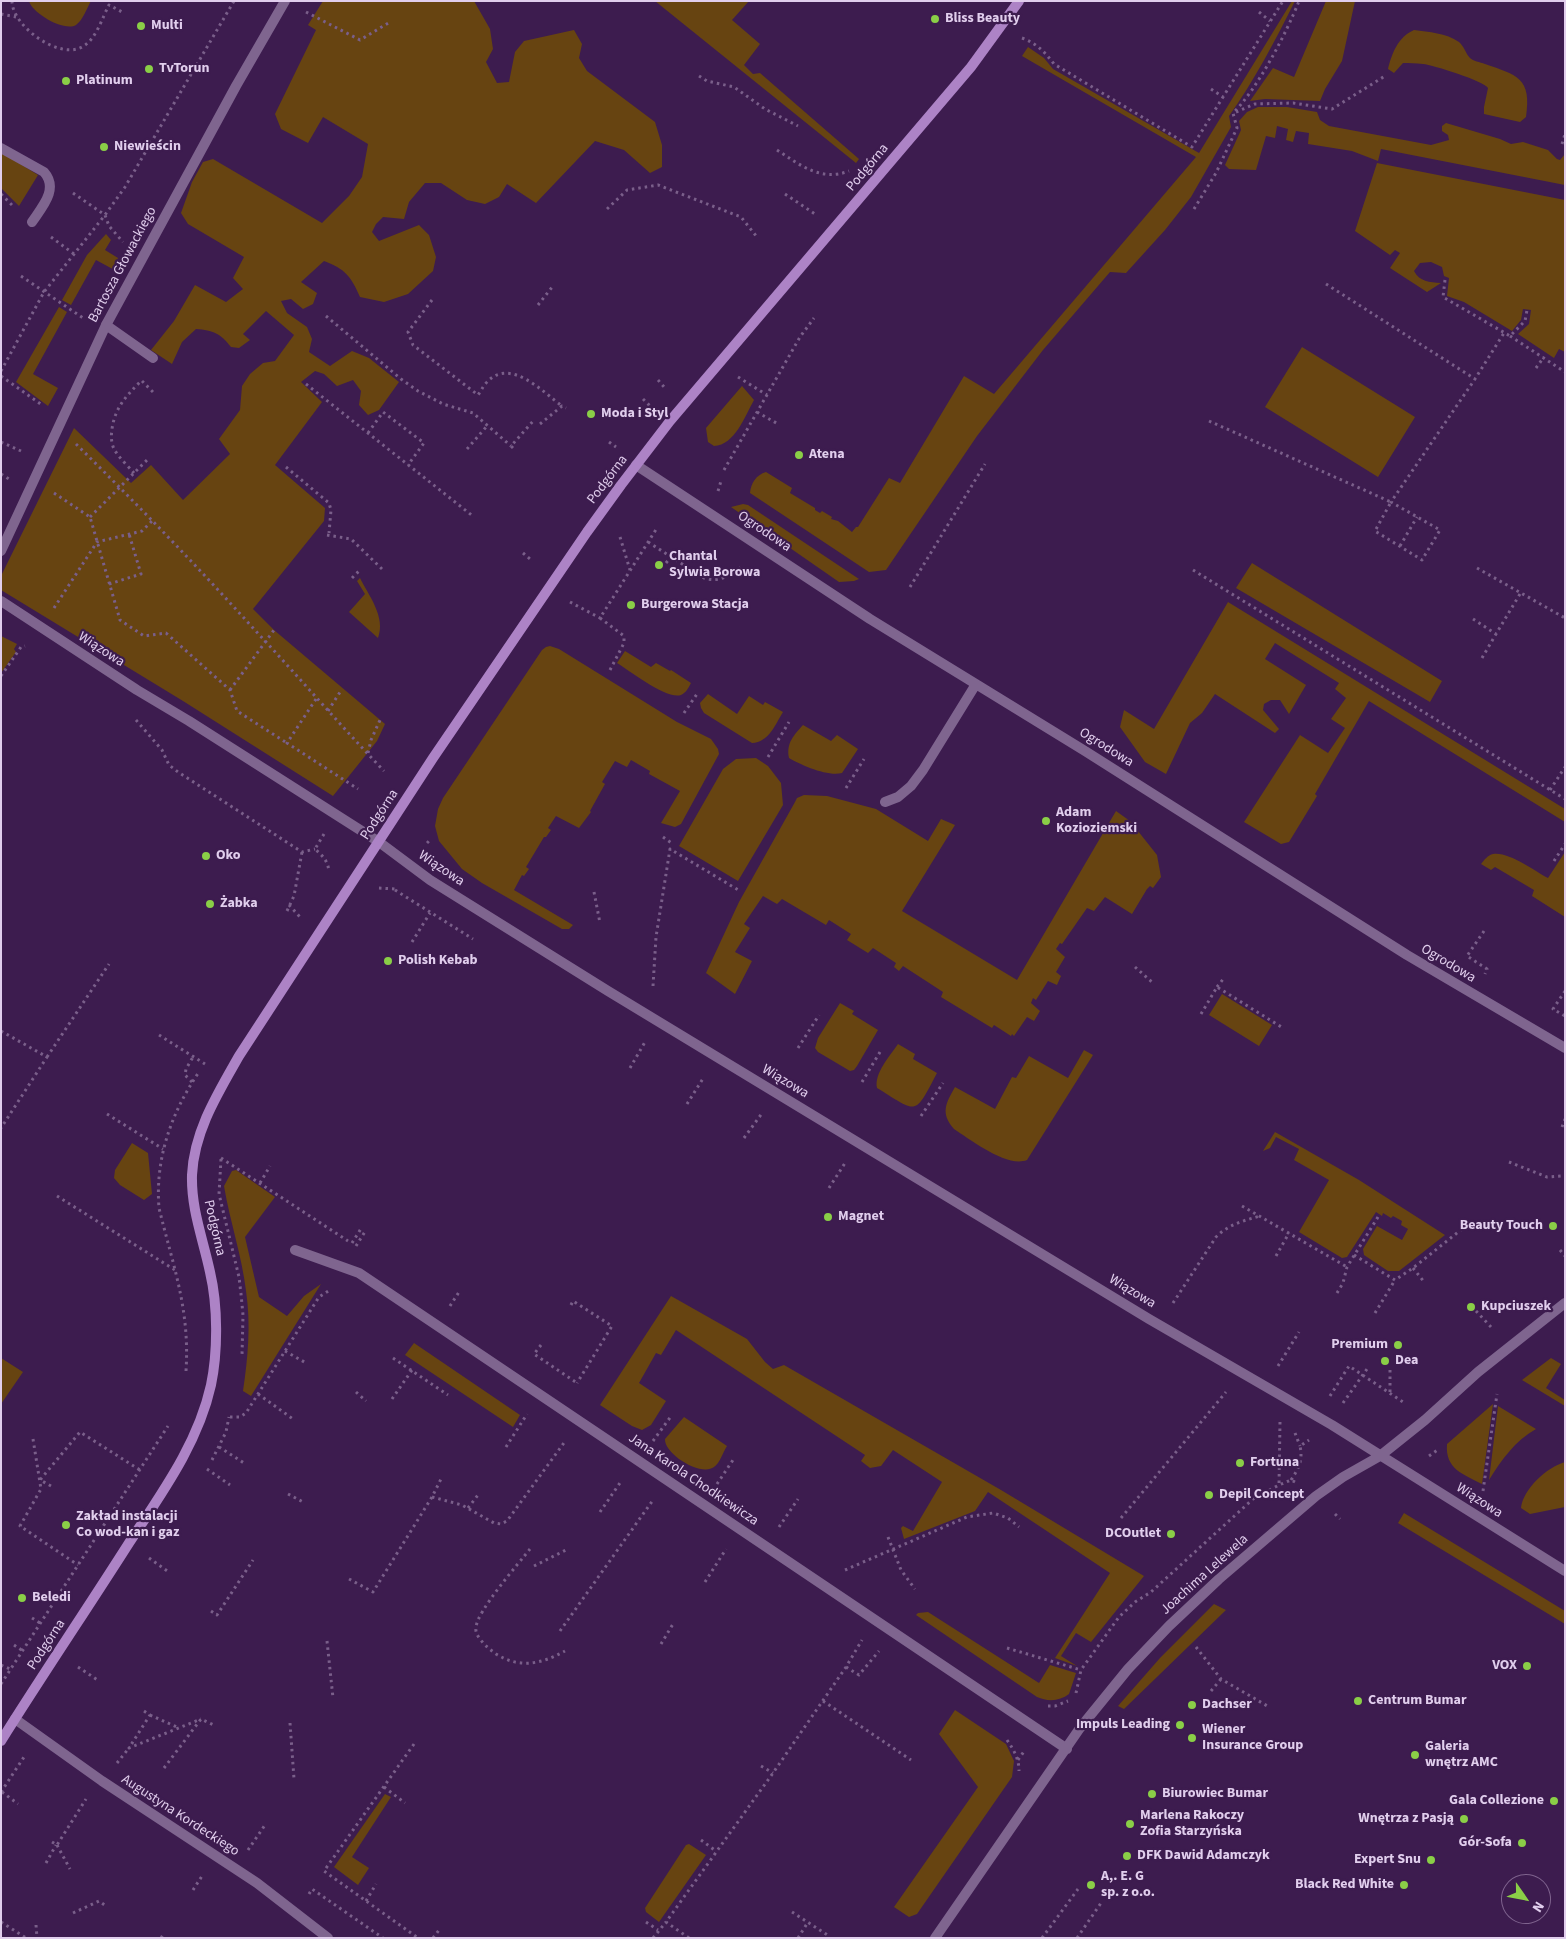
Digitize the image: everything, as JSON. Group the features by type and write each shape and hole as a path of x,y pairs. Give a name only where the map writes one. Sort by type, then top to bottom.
{"street":[{"name":"Bartosza Głowackiego","path":"1,551 105,329 236,86 285,1"},
{"name":"Podgórna","path":"1,1741 167,1484 198,1425 211,1386 216,1343 211,1273 193,1203 194,1164 202,1128 213,1103 239,1056 433,758 587,532 636,465 670,421 971,67 1019,1"},
{"path":"1,148 44,172 49,178 51,189 32,222"},
{"path":"105,329 153,358"},
{"name":"Ogrodowa","path":"636,465 870,619 1407,955 1565,1048"},
{"name":"Wiązowa","path":"1,601 137,690 379,842 430,880 608,991 1133,1309 1332,1425 1565,1571"},
{"path":"885,802 898,797 911,786 923,770 976,684"},
{"name":"Jana Karola Chodkiewicza","path":"295,1250 359,1273 1067,1749"},
{"name":"Joachima Lelewela","path":"935,1938 1095,1708 1128,1669 1169,1626 1219,1578 1316,1496 1380,1456 1425,1420 1478,1372 1565,1303"},
{"name":"Augustyna Kordeckiego","path":"15,1719 102,1781 257,1883 328,1938"}],"path":[{"path":"12,1 12,8 16,17 26,29 56,48 66,50 83,47 93,36 110,3 124,13"},
{"path":"2,370 44,292 105,215 130,178 234,1"},
{"path":"1022,38 1032,42 1045,52 1054,64 1192,147 1282,1"},
{"path":"1233,113 1243,103 1265,68 1299,1"},
{"path":"302,10 360,40 390,22"},
{"path":"1259,12 1270,21"},
{"path":"1,14 16,17"},
{"path":"699,76 706,81 734,87 765,109 798,126"},
{"path":"1233,113 1255,104 1292,103 1332,110 1385,76"},
{"path":"1211,89 1223,97"},
{"path":"1194,209 1216,173 1238,128 1233,113"},
{"path":"1562,144 1565,134"},
{"path":"777,150 804,168 817,173 838,175 849,171"},
{"path":"44,172 105,215 109,226 121,240 143,256"},
{"path":"607,209 627,190 658,185 741,217 757,238"},
{"path":"785,194 815,214"},
{"path":"21,276 105,329"},
{"path":"1445,280 1443,297 1510,336 1565,372"},
{"path":"1326,284 1475,379"},
{"path":"538,304 552,286"},
{"path":"432,300 408,332 413,345 478,395 488,381 503,373 517,374 564,407 540,424"},
{"path":"1510,336 1525,321 1527,310"},
{"path":"326,316 418,391 443,404 472,413 512,447 534,420"},
{"path":"724,470 800,338 814,318"},
{"path":"1209,421 1391,502 1440,530 1422,560 1375,530 1391,502 1504,333"},
{"path":"1536,368 1544,357"},
{"path":"134,473 115,451 111,442 114,416 120,403 148,375"},
{"path":"1,376 62,424 384,771"},
{"path":"138,377 155,394"},
{"path":"738,377 767,396"},
{"path":"658,380 665,388"},
{"path":"306,384 474,517"},
{"path":"368,433 383,412 424,444 408,465"},
{"path":"757,412 778,424"},
{"path":"468,449 487,426"},
{"path":"609,442 616,447"},
{"path":"90,517 148,459"},
{"path":"910,588 985,464"},
{"path":"286,468 328,503 331,510 328,534 351,539 382,569"},
{"path":"34,480 90,517 120,620 144,636 166,633 230,690 237,711 358,789"},
{"path":"1400,546 1417,517"},
{"path":"53,609 97,542 142,531 152,521"},
{"path":"600,618 657,528"},
{"path":"109,584 141,574 129,534"},
{"path":"620,537 630,570"},
{"path":"648,542 709,580 720,580 743,566"},
{"path":"523,553 530,559"},
{"path":"666,564 670,557"},
{"path":"352,578 361,568"},
{"path":"1477,568 1565,618"},
{"path":"1193,570 1565,799"},
{"path":"1482,658 1520,594"},
{"path":"568,601 600,618 622,634 625,640 610,670"},
{"path":"1473,619 1496,634"},
{"path":"230,690 274,630"},
{"path":"1,676 21,648 30,645"},
{"path":"328,712 342,689"},
{"path":"684,714 697,694"},
{"path":"287,743 316,699"},
{"path":"368,754 371,740 380,720"},
{"path":"768,757 790,722"},
{"path":"846,788 864,759"},
{"path":"169,765 302,852 314,849 328,827"},
{"path":"1550,790 1565,767"},
{"path":"662,837 673,844"},
{"path":"426,844 431,839"},
{"path":"1554,861 1565,844"},
{"path":"314,849 328,863 328,876"},
{"path":"653,986 656,937 670,849 740,891"},
{"path":"287,911 294,896 302,852"},
{"path":"594,892 600,923"},
{"path":"290,905 302,919"},
{"path":"412,942 430,913"},
{"path":"1484,931 1467,956 1484,967"},
{"path":"1,1128 109,964"},
{"path":"1135,967 1153,983"},
{"path":"1201,1014 1224,978"},
{"path":"1217,987 1283,1028"},
{"path":"1565,991 1553,1009 1565,1016"},
{"path":"798,1048 819,1015"},
{"path":"1,1031 47,1058"},
{"path":"160,1036 205,1064"},
{"path":"630,1068 645,1042"},
{"path":"862,1082 880,1052"},
{"path":"191,1056 185,1075 192,1082"},
{"path":"185,1378 188,1338 186,1322 176,1271 159,1208 158,1185 163,1149 178,1109 192,1082 210,1056"},
{"path":"688,1104 704,1076"},
{"path":"921,1116 942,1083"},
{"path":"744,1138 763,1112"},
{"path":"107,1114 163,1149"},
{"path":"1562,1127 1565,1119"},
{"path":"829,1188 846,1161"},
{"path":"1509,1162 1547,1177 1561,1176"},
{"path":"260,1183 270,1166"},
{"path":"57,1196 176,1271"},
{"path":"1242,1206 1346,1267"},
{"path":"1173,1303 1222,1230 1229,1225 1260,1216"},
{"path":"1337,1293 1343,1283 1346,1267 1378,1217"},
{"path":"1375,1313 1395,1280 1467,1225"},
{"path":"352,1244 362,1227"},
{"path":"356,1246 366,1230"},
{"path":"1276,1256 1289,1233"},
{"path":"1560,1250 1565,1256"},
{"path":"1354,1255 1395,1280"},
{"path":"1413,1268 1426,1283"},
{"path":"230,1417 240,1417 246,1414 319,1297 327,1290 332,1289"},
{"path":"448,1309 459,1292"},
{"path":"571,1305 573,1301 612,1326 574,1388"},
{"path":"1476,1311 1491,1327"},
{"path":"1277,1367 1299,1332"},
{"path":"541,1344 534,1354 577,1383"},
{"path":"285,1351 306,1363"},
{"path":"393,1358 448,1395"},
{"path":"1329,1398 1349,1366 1400,1398"},
{"path":"1342,1406 1366,1368"},
{"path":"392,1399 412,1370"},
{"path":"1390,1370 1390,1392"},
{"path":"1120,1518 1228,1389"},
{"path":"356,1392 366,1401"},
{"path":"258,1394 293,1419"},
{"path":"1483,1494 1497,1394"},
{"path":"506,1447 526,1414 534,1419"},
{"path":"651,1445 672,1415"},
{"path":"1,1684 172,1422"},
{"path":"40,1480 80,1432 140,1470"},
{"path":"558,1435 572,1445"},
{"path":"33,1439 41,1489 20,1526 78,1565"},
{"path":"432,1497 446,1499 468,1508 494,1523 501,1524 507,1521 566,1440"},
{"path":"219,1447 244,1463"},
{"path":"715,1488 734,1457"},
{"path":"1258,1462 1279,1461"},
{"path":"207,1469 230,1485"},
{"path":"615,1474 630,1484"},
{"path":"349,1579 373,1592 432,1497 441,1479"},
{"path":"40,1480 51,1486"},
{"path":"600,1512 622,1480"},
{"path":"1075,1695 1081,1670 1119,1617 1135,1602 1151,1592 1253,1499 1279,1486"},
{"path":"288,1494 305,1503"},
{"path":"646,1494 659,1503"},
{"path":"468,1508 478,1495"},
{"path":"778,1528 798,1499"},
{"path":"560,1631 653,1500"},
{"path":"100,1512 108,1519"},
{"path":"841,1572 967,1517 993,1513 1008,1518 1019,1527"},
{"path":"888,1537 902,1570 915,1589"},
{"path":"719,1543 735,1554"},
{"path":"705,1582 727,1548"},
{"path":"530,1549 481,1612 475,1627 478,1636 487,1648 515,1664 551,1659 565,1652"},
{"path":"534,1566 568,1549"},
{"path":"149,1558 170,1573"},
{"path":"211,1611 218,1615 253,1560"},
{"path":"50,1591 58,1596"},
{"path":"32,1618 40,1624"},
{"path":"661,1644 673,1624"},
{"path":"653,1938 773,1773 846,1667 862,1639 868,1643"},
{"path":"327,1641 333,1698"},
{"path":"14,1645 22,1651"},
{"path":"874,1646 887,1656"},
{"path":"1196,1647 1221,1679 1268,1707"},
{"path":"1007,1648 1081,1670"},
{"path":"846,1667 859,1675 879,1650"},
{"path":"1,1665 10,1670"},
{"path":"78,1666 99,1681"},
{"path":"1211,1691 1221,1679"},
{"path":"823,1701 911,1760"},
{"path":"144,1711 179,1728"},
{"path":"122,1756 150,1715"},
{"path":"129,1748 200,1719 216,1726"},
{"path":"164,1768 200,1719"},
{"path":"290,1723 294,1779"},
{"path":"1004,1737 1012,1747 1018,1760 1018,1778"},
{"path":"414,1744 324,1871 418,1938"},
{"path":"761,1766 773,1773"},
{"path":"384,1788 405,1802"},
{"path":"2,1792 18,1804"},
{"path":"46,1863 84,1802"},
{"path":"701,1840 716,1851"},
{"path":"52,1842 57,1845 70,1869"},
{"path":"192,1890 207,1869"},
{"path":"366,1901 376,1884"},
{"path":"312,1889 383,1938"},
{"path":"1042,1938 1078,1889"},
{"path":"73,1912 99,1901 106,1906"},
{"path":"1077,1938 1101,1903"},
{"path":"792,1912 829,1936"},
{"path":"1,1922 26,1938"},
{"path":"646,1922 658,1930"},
{"path":"666,1922 689,1938"},
{"path":"798,1938 808,1922"},
{"path":"36,1925 37,1938"},
{"path":"433,1938 438,1930"}],"shaded area":[{"path":"29,1 91,1 85,14 76,25 64,26 42,16 31,6"},
{"path":"323,1 474,1 490,29 493,49 486,62 497,83 509,82 515,52 524,41 574,30 582,44 579,58 587,71 655,122 662,145 662,167 650,173 624,150 595,141 536,203 507,184 499,197 485,204 467,200 441,183 425,183 409,202 404,219 383,217 376,224 372,232 379,241 419,225 429,235 436,257 433,271 408,294 384,302 360,297 354,284 342,270 324,261 301,282 317,293 313,304 303,309 291,299 281,301 287,313 307,327 312,339 309,352 330,366 352,351 369,358 399,382 379,410 368,415 359,405 361,391 353,380 337,386 324,374 315,371 301,382 322,402 275,465 325,508 324,521 253,609 274,630 385,724 377,741 333,796 183,701 1,590 1,576 74,428 131,483 151,465 183,500 230,454 219,439 240,410 242,386 250,374 263,363 275,361 294,335 266,311 243,334 250,340 239,348 231,347 216,333 196,329 182,342 172,364 151,350 174,321 195,285 226,302 243,289 233,278 244,257 188,224 181,213 192,182 203,162 213,159 322,223 349,196 362,177 368,144 323,117 308,143 281,129 275,114 316,30 308,25"},
{"path":"655,1 749,1 732,20 760,44 744,65 753,74 760,73 859,159 856,163"},
{"path":"1292,1 1295,1 1272,46 1229,116 1231,127 1191,197 1165,230 1126,273 1110,272 1043,350 977,436 886,570 869,572 750,493 755,480 759,475 766,472 792,488 790,493 820,513 822,511 832,517 831,519 838,521 852,532 858,527 889,478 900,483 964,376 994,394 1196,157 1022,56 1028,47 1044,58 1053,69 1199,153"},
{"path":"1326,1 1355,1 1342,61 1320,101 1265,99 1250,101 1273,68 1294,77"},
{"path":"1414,30 1437,33 1454,39 1461,44 1471,59 1514,75 1520,80 1527,94 1526,117 1520,122 1484,114 1488,88 1478,81 1458,74 1429,65 1415,63 1403,63 1394,73 1388,69 1396,46 1408,33"},
{"path":"1258,107 1287,107 1317,112 1320,120 1329,126 1431,145 1449,140 1448,135 1442,131 1442,126 1446,123 1511,144 1523,142 1548,150 1560,160 1565,154 1565,185 1381,149 1378,161 1352,151 1308,144 1309,133 1296,131 1293,142 1286,140 1288,129 1277,126 1275,138 1266,136 1256,170 1229,169 1225,165 1241,130 1239,121 1247,112"},
{"path":"1,152 38,175 19,206 1,188"},
{"path":"1377,163 1565,200 1565,352 1559,349 1554,358 1518,334 1529,324 1531,310 1523,309 1521,320 1512,331 1464,302 1447,296 1449,278 1444,276 1442,267 1431,262 1420,263 1414,271 1422,279 1441,283 1427,292 1390,268 1400,253 1395,250 1390,255 1355,231"},
{"path":"106,234 111,240 105,250 118,258 115,265 118,267 123,263 125,269 120,273 96,260 71,305 62,300 87,255"},
{"path":"59,307 67,312 33,374 58,388 48,406 16,382"},
{"path":"1302,347 1415,417 1378,477 1265,407"},
{"path":"742,386 754,400 734,435 728,441 714,446 708,442 706,428"},
{"path":"743,504 748,505 859,579 839,582 731,507"},
{"path":"1252,563 1442,681 1430,702 1236,588"},
{"path":"360,578 372,599 378,615 380,630 378,638 349,612 365,594 357,581"},
{"path":"1228,602 1565,809 1565,822 1369,701 1315,794 1317,796 1289,842 1281,844 1244,822 1300,735 1328,753 1345,728 1331,719 1346,698 1335,689 1339,683 1275,643 1265,659 1306,685 1289,714 1280,700 1271,700 1264,704 1263,710 1279,729 1275,733 1215,694 1202,713 1190,723 1166,774 1145,762 1120,727 1124,710 1154,729"},
{"path":"1,636 17,644 14,649 16,652 1,673"},
{"path":"550,646 559,649 677,722 711,739 719,754 681,824 675,827 661,823 680,791 649,774 650,771 631,760 627,767 615,761 602,782 605,784 591,812 579,828 556,816 548,828 551,830 544,837 526,867 529,869 524,876 522,875 514,890 573,925 569,929 562,929 482,883 462,869 439,841 435,826 438,809 443,798 542,650"},
{"path":"625,651 651,667 656,663 691,683 681,695 667,693 658,689 617,663"},
{"path":"708,694 737,714 749,696 763,705 765,702 783,712 763,740 752,743 704,713 700,703"},
{"path":"803,725 831,741 837,735 858,749 842,773 822,772 789,758 790,744"},
{"path":"756,758 768,766 781,783 783,805 738,881 679,846 723,769 736,759"},
{"path":"804,795 827,796 876,809 928,841 941,819 955,825 902,911 1017,980 1116,811 1130,821 1157,855 1161,877 1153,888 1150,886 1147,889 1132,914 1105,897 1094,911 1087,908 1062,944 1060,943 1056,949 1065,957 1056,972 1061,976 1057,985 1048,981 1036,1000 1033,998 1031,1003 1040,1011 1034,1021 1027,1017 1014,1036 994,1025 992,1028 941,997 943,992 903,966 899,971 894,967 896,963 873,948 868,953 847,940 851,934 829,920 826,925 782,899 777,904 763,896 744,924 750,928 735,952 752,961 735,994 706,973 739,902 797,798"},
{"path":"1565,852 1565,917 1532,896 1534,890 1495,867 1491,870 1481,864 1489,855 1499,854 1514,858 1548,878"},
{"path":"1222,994 1272,1025 1259,1046 1209,1015"},
{"path":"840,1003 854,1011 852,1014 878,1030 857,1066 854,1070 850,1071 818,1052 815,1048 818,1038"},
{"path":"898,1044 915,1054 913,1059 937,1073 924,1097 919,1104 914,1106 908,1106 877,1088 880,1071"},
{"path":"1084,1050 1093,1055 1027,1160 1010,1160 989,1152 954,1129 947,1118 947,1103 955,1087 995,1109 1012,1077 1016,1078 1029,1056 1068,1078"},
{"path":"1275,1132 1359,1180 1445,1235 1399,1271 1388,1271 1364,1255 1363,1249 1377,1226 1402,1240 1408,1229 1401,1225 1402,1221 1393,1216 1391,1218 1383,1213 1382,1216 1376,1212 1347,1257 1342,1258 1299,1232 1329,1180 1294,1160 1299,1149 1276,1137 1270,1148 1263,1151"},
{"path":"132,1143 148,1153 152,1194 144,1200 120,1185 114,1178 115,1170"},
{"path":"236,1170 275,1197 245,1237 259,1297 287,1316 304,1296 321,1284 251,1396 243,1391 248,1341 246,1291 224,1186 232,1171"},
{"path":"671,1296 747,1339 773,1369 784,1365 1001,1490 1144,1576 1091,1642 1076,1633 1061,1656 1077,1666 1055,1658 1110,1573 988,1492 975,1511 904,1539 901,1528 903,1526 913,1531 942,1482 893,1450 881,1466 870,1468 861,1461 865,1455 676,1330 661,1355 656,1353 639,1383 666,1401 651,1425 642,1430 632,1426 600,1405"},
{"path":"414,1343 520,1415 513,1427 405,1355"},
{"path":"1,1358 23,1372 1,1404"},
{"path":"1551,1358 1561,1364 1546,1388 1565,1400 1565,1406 1522,1380"},
{"path":"1493,1404 1482,1484 1462,1474 1452,1465 1447,1452 1447,1444"},
{"path":"1498,1406 1536,1429 1510,1451 1489,1480"},
{"path":"684,1417 727,1446 714,1467 701,1469 684,1462 670,1451 666,1445 665,1439"},
{"path":"1565,1462 1565,1507 1530,1514 1521,1508 1531,1486 1551,1469"},
{"path":"1404,1513 1565,1611 1565,1624 1398,1523"},
{"path":"1214,1604 1226,1610 1124,1709 1118,1706 1160,1658"},
{"path":"928,1612 1039,1683 1050,1665 1076,1673 1069,1694 1054,1700 1045,1700 1037,1697 916,1615"},
{"path":"955,1710 1006,1744 1014,1761 1012,1777 917,1914 909,1917 894,1907 978,1787 939,1734"},
{"path":"385,1794 391,1797 352,1857 369,1868 358,1885 334,1867"},
{"path":"689,1844 706,1855 659,1922 646,1912 645,1908 686,1845"}],"place":[{"name":"Bliss Beauty","path":"935,19"},
{"name":"Multi","path":"141,26"},
{"name":"TvTorun","path":"149,69"},
{"name":"Platinum","path":"66,81"},
{"name":"Niewieścin","path":"104,147"},
{"name":"Moda i Styl","path":"591,414"},
{"name":"Atena","path":"799,455"},
{"name":"Chantal Sylwia Borowa","path":"659,565"},
{"name":"Burgerowa Stacja","path":"631,605"},
{"name":"Adam Kozioziemski","path":"1046,821"},
{"name":"Oko","path":"206,856"},
{"name":"Żabka","path":"210,904"},
{"name":"Polish Kebab","path":"388,961"},
{"name":"Magnet","path":"828,1217"},
{"name":"Beauty Touch","path":"1553,1226"},
{"name":"Kupciuszek","path":"1471,1307"},
{"name":"Premium","path":"1398,1345"},
{"name":"Dea","path":"1385,1361"},
{"name":"Fortuna","path":"1240,1463"},
{"name":"Depil Concept","path":"1209,1495"},
{"name":"Zakład instalacji Co wod-kan i gaz","path":"66,1525"},
{"name":"DCOutlet","path":"1171,1534"},
{"name":"Beledi","path":"22,1598"},
{"name":"VOX","path":"1527,1666"},
{"name":"Centrum Bumar","path":"1358,1701"},
{"name":"Dachser","path":"1192,1705"},
{"name":"Impuls Leading","path":"1180,1725"},
{"name":"Wiener Insurance Group","path":"1192,1738"},
{"name":"Galeria wnętrz AMC","path":"1415,1755"},
{"name":"Biurowiec Bumar","path":"1152,1794"},
{"name":"Gala Collezione","path":"1554,1801"},
{"name":"Wnętrza z Pasją","path":"1464,1819"},
{"name":"Marlena Rakoczy Zofia Starzyńska","path":"1130,1824"},
{"name":"Gór-Sofa","path":"1522,1843"},
{"name":"DFK Dawid Adamczyk","path":"1127,1856"},
{"name":"Expert Snu","path":"1431,1860"},
{"name":"A,. E. G sp. z o.o.","path":"1091,1885"},
{"name":"Black Red White","path":"1404,1885"}]}
